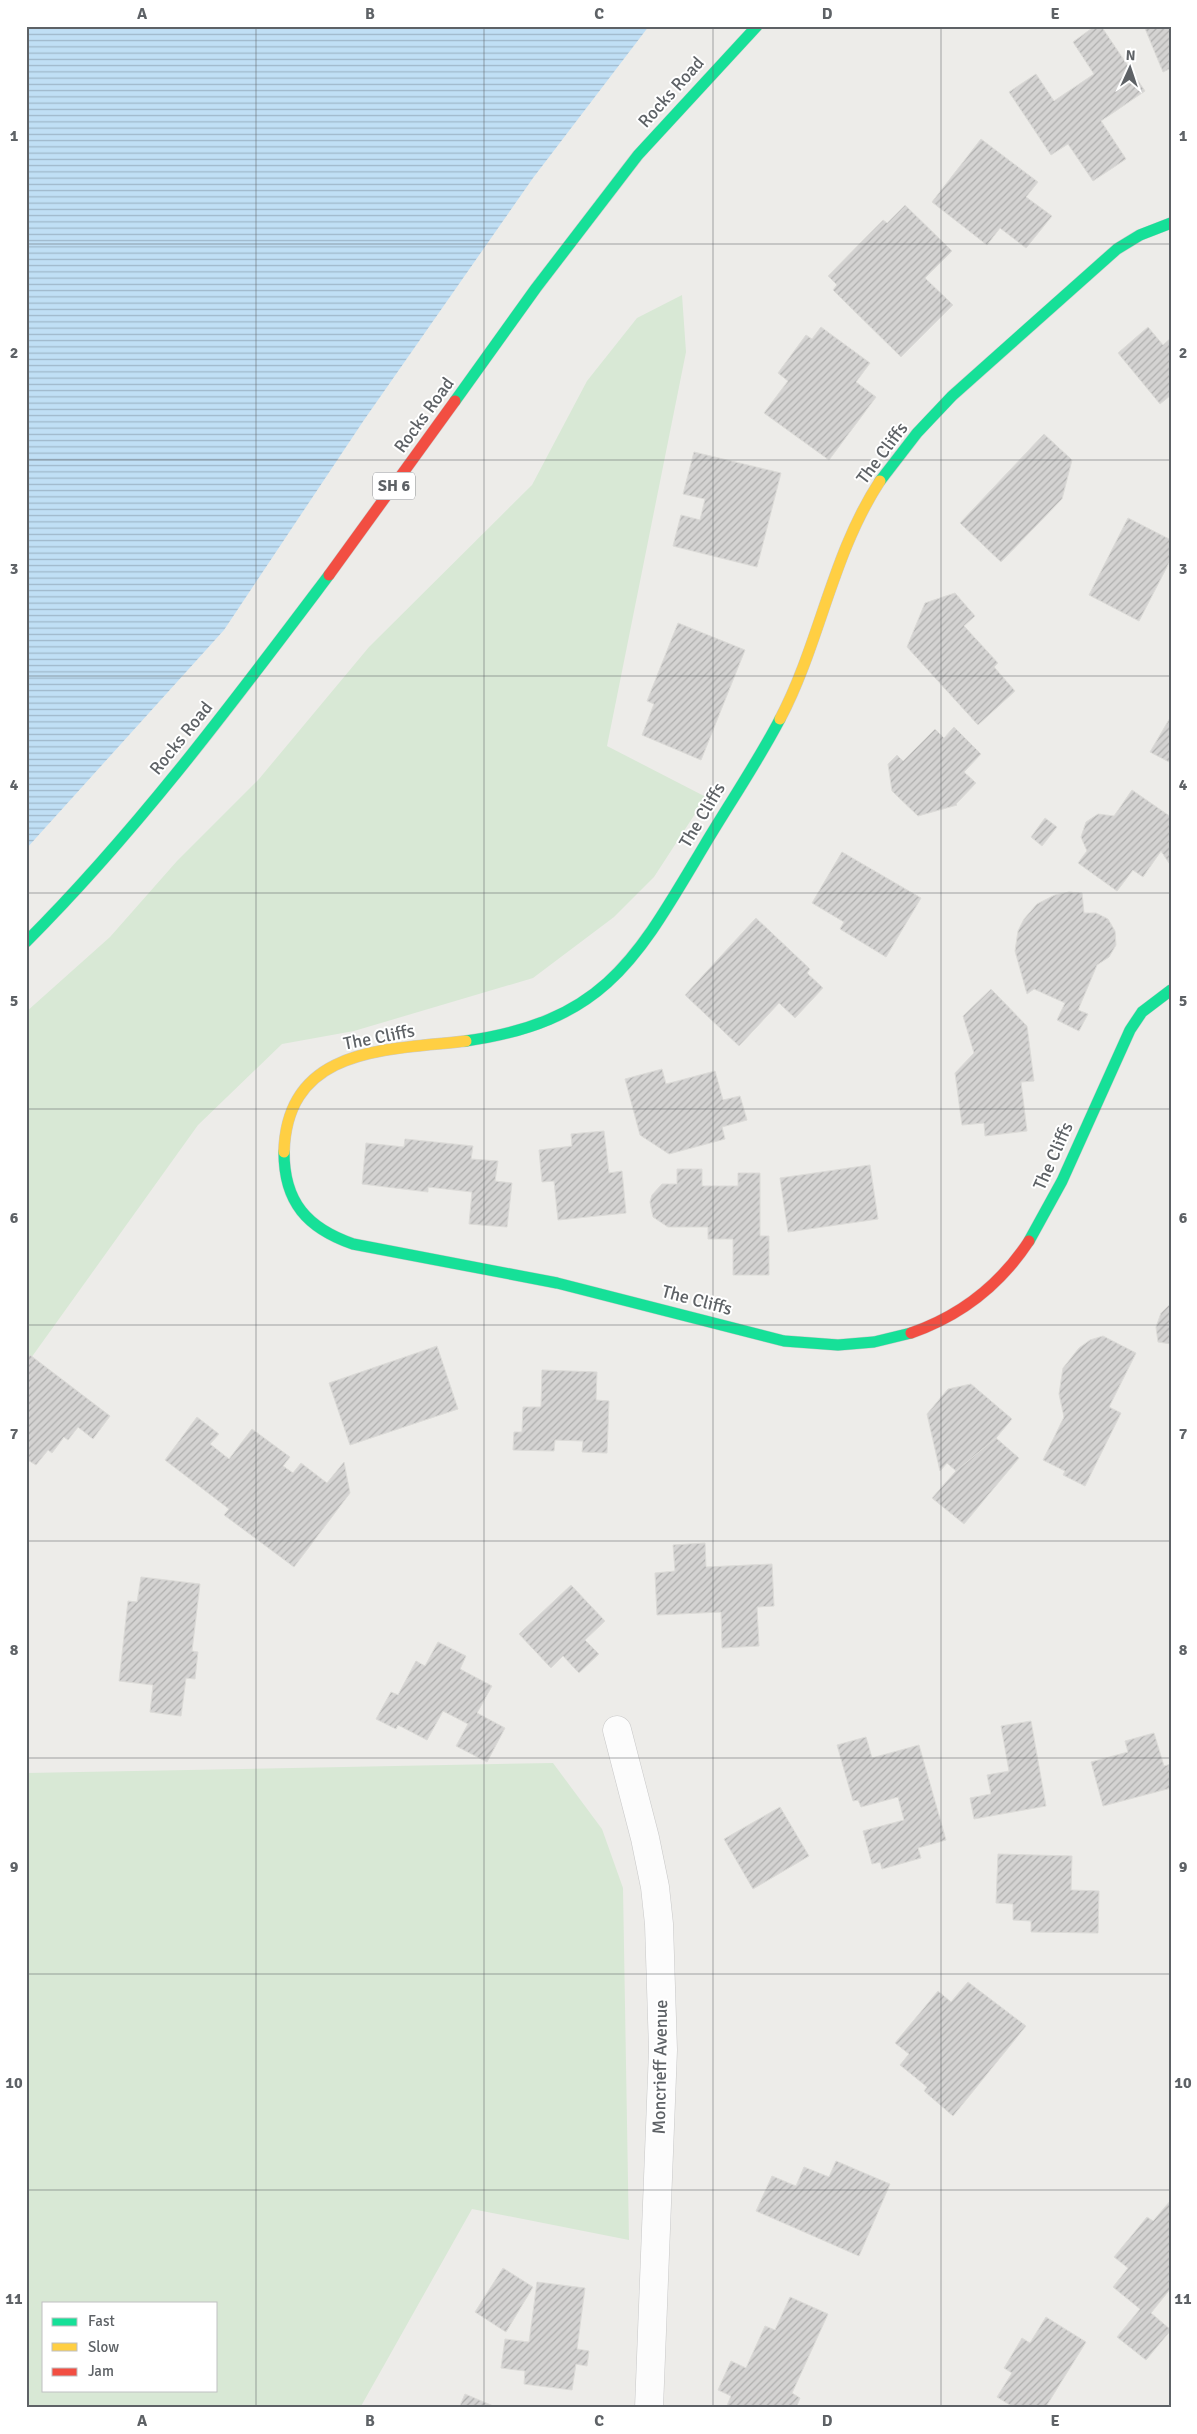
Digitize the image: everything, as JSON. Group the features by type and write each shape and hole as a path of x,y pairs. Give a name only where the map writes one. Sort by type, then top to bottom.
{"main road":[{"name":"Rocks Road","path":"26,942 65,903 121,839 231,705 360,534 536,288 638,155 756,26"},
{"name":"The Cliffs","path":"1171,223 1140,235 1117,249 947,400 899,454 870,496 845,547 792,696 773,733 649,935 618,975 583,1003 542,1023 494,1037 362,1054 331,1065 311,1080 297,1098 287,1120 283,1147 286,1175 294,1202 308,1220 349,1244 456,1261 562,1283 796,1343 852,1344 887,1339 922,1331 956,1314 988,1292 1016,1264 1058,1192 1130,1030 1142,1012 1171,990"}],"street":[{"name":"Moncrieff Avenue","path":"618,1730 645,1838 655,1887 659,1924 663,2050 648,2408"}],"green space":[{"path":"682,295 686,352 607,746 706,797 654,877 614,917 533,978 354,1031 282,1044 198,1125 26,1365 26,1012 110,937 177,861 259,779 369,647 532,485 587,381 637,318"},
{"path":"553,1763 602,1829 623,1888 629,2240 472,2209 360,2408 26,2408 26,1773"}],"water":[{"path":"26,26 649,26 533,178 364,420 224,630 26,849"}],"building":[{"path":"1095,26 1101,26 1145,91 1101,121 1126,159 1093,181 1068,144 1051,155 1009,92 1036,74 1054,101 1094,74 1073,42"},
{"path":"1144,26 1171,26 1171,68 1163,72"},
{"path":"981,139 1038,182 1026,197 1052,216 1026,248 1000,228 987,245 932,202"},
{"path":"905,205 952,251 925,278 953,305 901,357 833,290 837,285 828,276 883,220 887,223"},
{"path":"821,327 870,363 856,382 876,397 829,460 764,413 788,381 778,373 806,335 812,339"},
{"path":"1148,327 1163,345 1171,338 1171,395 1160,404 1118,353"},
{"path":"1044,434 1072,460 1062,499 1001,562 960,523"},
{"path":"694,452 781,473 757,567 673,546 681,515 700,520 705,499 683,494"},
{"path":"1128,518 1171,540 1171,559 1139,621 1089,595"},
{"path":"955,593 975,616 964,626 998,663 994,667 1015,691 978,725 907,647 925,603"},
{"path":"678,623 745,650 701,760 642,735 654,704 647,701"},
{"path":"1171,718 1171,763 1150,752"},
{"path":"954,727 981,754 964,772 976,783 957,805 918,816 892,791 888,764 897,755 903,761 935,729 944,738"},
{"path":"1132,790 1171,817 1171,866 1161,851 1143,877 1133,870 1117,891 1078,863 1087,851 1081,837 1086,822 1098,814 1114,816"},
{"path":"1045,818 1057,827 1042,846 1031,837"},
{"path":"842,852 921,898 886,957 840,929 844,922 812,903"},
{"path":"1069,892 1082,893 1084,913 1096,913 1108,919 1115,931 1116,945 1109,957 1097,965 1078,1010 1088,1014 1079,1031 1057,1020 1065,1003 1034,989 1027,994 1015,951 1018,931 1024,919 1037,904 1055,895"},
{"path":"756,918 810,969 807,973 823,988 795,1018 779,1003 739,1046 685,995"},
{"path":"991,989 1027,1026 1034,1081 1021,1082 1027,1131 985,1136 984,1123 962,1125 955,1073 974,1053 963,1016"},
{"path":"662,1069 666,1084 715,1071 723,1100 740,1096 747,1120 722,1127 725,1139 669,1154 640,1135 625,1079"},
{"path":"604,1131 609,1173 622,1171 626,1213 558,1220 554,1181 542,1182 539,1150 572,1146 571,1134"},
{"path":"405,1139 473,1146 471,1159 498,1161 495,1181 512,1183 507,1227 469,1224 472,1192 428,1187 428,1192 362,1184 366,1143 404,1147"},
{"path":"870,1165 878,1219 788,1232 780,1178"},
{"path":"677,1169 702,1169 702,1186 738,1186 738,1173 760,1173 760,1236 769,1236 769,1275 733,1275 733,1239 708,1239 708,1227 668,1227 653,1217 650,1202 652,1195 662,1184 677,1184"},
{"path":"1171,1303 1171,1344 1158,1342 1156,1327 1161,1313"},
{"path":"1103,1336 1136,1353 1109,1407 1121,1413 1085,1486 1063,1475 1065,1471 1043,1460 1064,1417 1059,1394 1063,1368 1079,1348 1090,1340"},
{"path":"437,1346 458,1409 350,1445 329,1383"},
{"path":"30,1355 110,1416 93,1439 78,1427 68,1440 64,1437 52,1453 48,1450 36,1465 26,1459 26,1359"},
{"path":"542,1370 597,1372 596,1400 609,1401 607,1453 582,1452 583,1441 555,1440 554,1451 513,1450 514,1432 522,1432 523,1407 541,1407"},
{"path":"971,1384 1012,1419 996,1438 956,1471 947,1463 940,1471 927,1414 948,1389"},
{"path":"197,1417 219,1434 210,1444 229,1459 252,1429 290,1457 283,1466 293,1473 301,1463 327,1483 344,1462 350,1493 294,1567 224,1515 229,1509 165,1460"},
{"path":"996,1438 1019,1458 964,1524 932,1498 956,1471"},
{"path":"705,1543 706,1567 772,1564 774,1606 757,1607 759,1646 722,1648 721,1612 657,1615 655,1573 675,1571 673,1545"},
{"path":"141,1577 200,1584 192,1651 198,1652 195,1679 186,1678 181,1716 150,1712 153,1685 119,1681 128,1601 137,1602"},
{"path":"571,1585 605,1621 585,1640 599,1654 579,1673 563,1656 551,1668 519,1634"},
{"path":"438,1642 466,1656 460,1669 492,1686 477,1713 505,1728 487,1762 456,1746 468,1724 443,1711 427,1740 398,1725 396,1729 376,1719 391,1692 398,1695 416,1661 425,1666"},
{"path":"1031,1721 1046,1806 974,1819 970,1798 991,1794 987,1775 1009,1771 1001,1726"},
{"path":"1154,1733 1164,1766 1171,1764 1171,1788 1103,1806 1091,1762 1128,1752 1125,1741"},
{"path":"866,1737 872,1758 919,1745 946,1840 918,1848 921,1858 882,1869 880,1862 872,1864 863,1831 904,1820 898,1797 861,1807 858,1800 853,1801 837,1745"},
{"path":"780,1807 809,1856 753,1889 724,1839"},
{"path":"998,1854 1072,1856 1071,1890 1099,1891 1098,1933 1031,1932 1031,1921 1013,1920 1013,1904 996,1903"},
{"path":"968,1982 1026,2026 953,2116 924,2091 927,2087 900,2065 909,2054 895,2043 938,1991 951,2002"},
{"path":"836,2161 890,2184 859,2256 756,2211 772,2176 796,2186 804,2167 829,2177"},
{"path":"1171,2200 1171,2288 1151,2313 1171,2330 1146,2360 1117,2337 1140,2309 1113,2287 1128,2268 1114,2257 1147,2217 1153,2221"},
{"path":"503,2268 533,2287 506,2332 475,2312"},
{"path":"537,2282 585,2288 577,2349 589,2351 587,2366 576,2364 572,2390 524,2384 525,2371 501,2368 505,2339 529,2342"},
{"path":"790,2297 828,2314 792,2393 800,2398 796,2408 726,2408 731,2396 718,2390 731,2361 746,2368 765,2326 775,2330"},
{"path":"1046,2317 1086,2342 1045,2408 1015,2408 997,2397 1012,2373 1004,2368 1022,2338 1030,2343"},
{"path":"465,2394 498,2408 459,2408"}],"traffic: fast":[{"path":"455,401 536,288 638,155 757,26"},
{"path":"880,481 917,433 952,396 1117,249 1140,235 1171,223"},
{"path":"26,942 107,855 184,764 329,575"},
{"path":"466,1041 514,1031 553,1018 585,1000 612,978 636,952 658,921 780,719"},
{"path":"1029,1241 1062,1181 1130,1030 1142,1012 1171,990"},
{"path":"284,1152 288,1185 301,1211 323,1230 353,1244 557,1283 784,1341 838,1345 874,1342 911,1333"}],"traffic: slow":[{"path":"780,719 806,660 850,538 880,481"},
{"path":"284,1152 289,1117 303,1091 322,1073 347,1060 374,1052 466,1041"}],"traffic: jam":[{"path":"329,575 455,401"},
{"path":"911,1333 946,1318 978,1297 1005,1272 1029,1241"}]}
